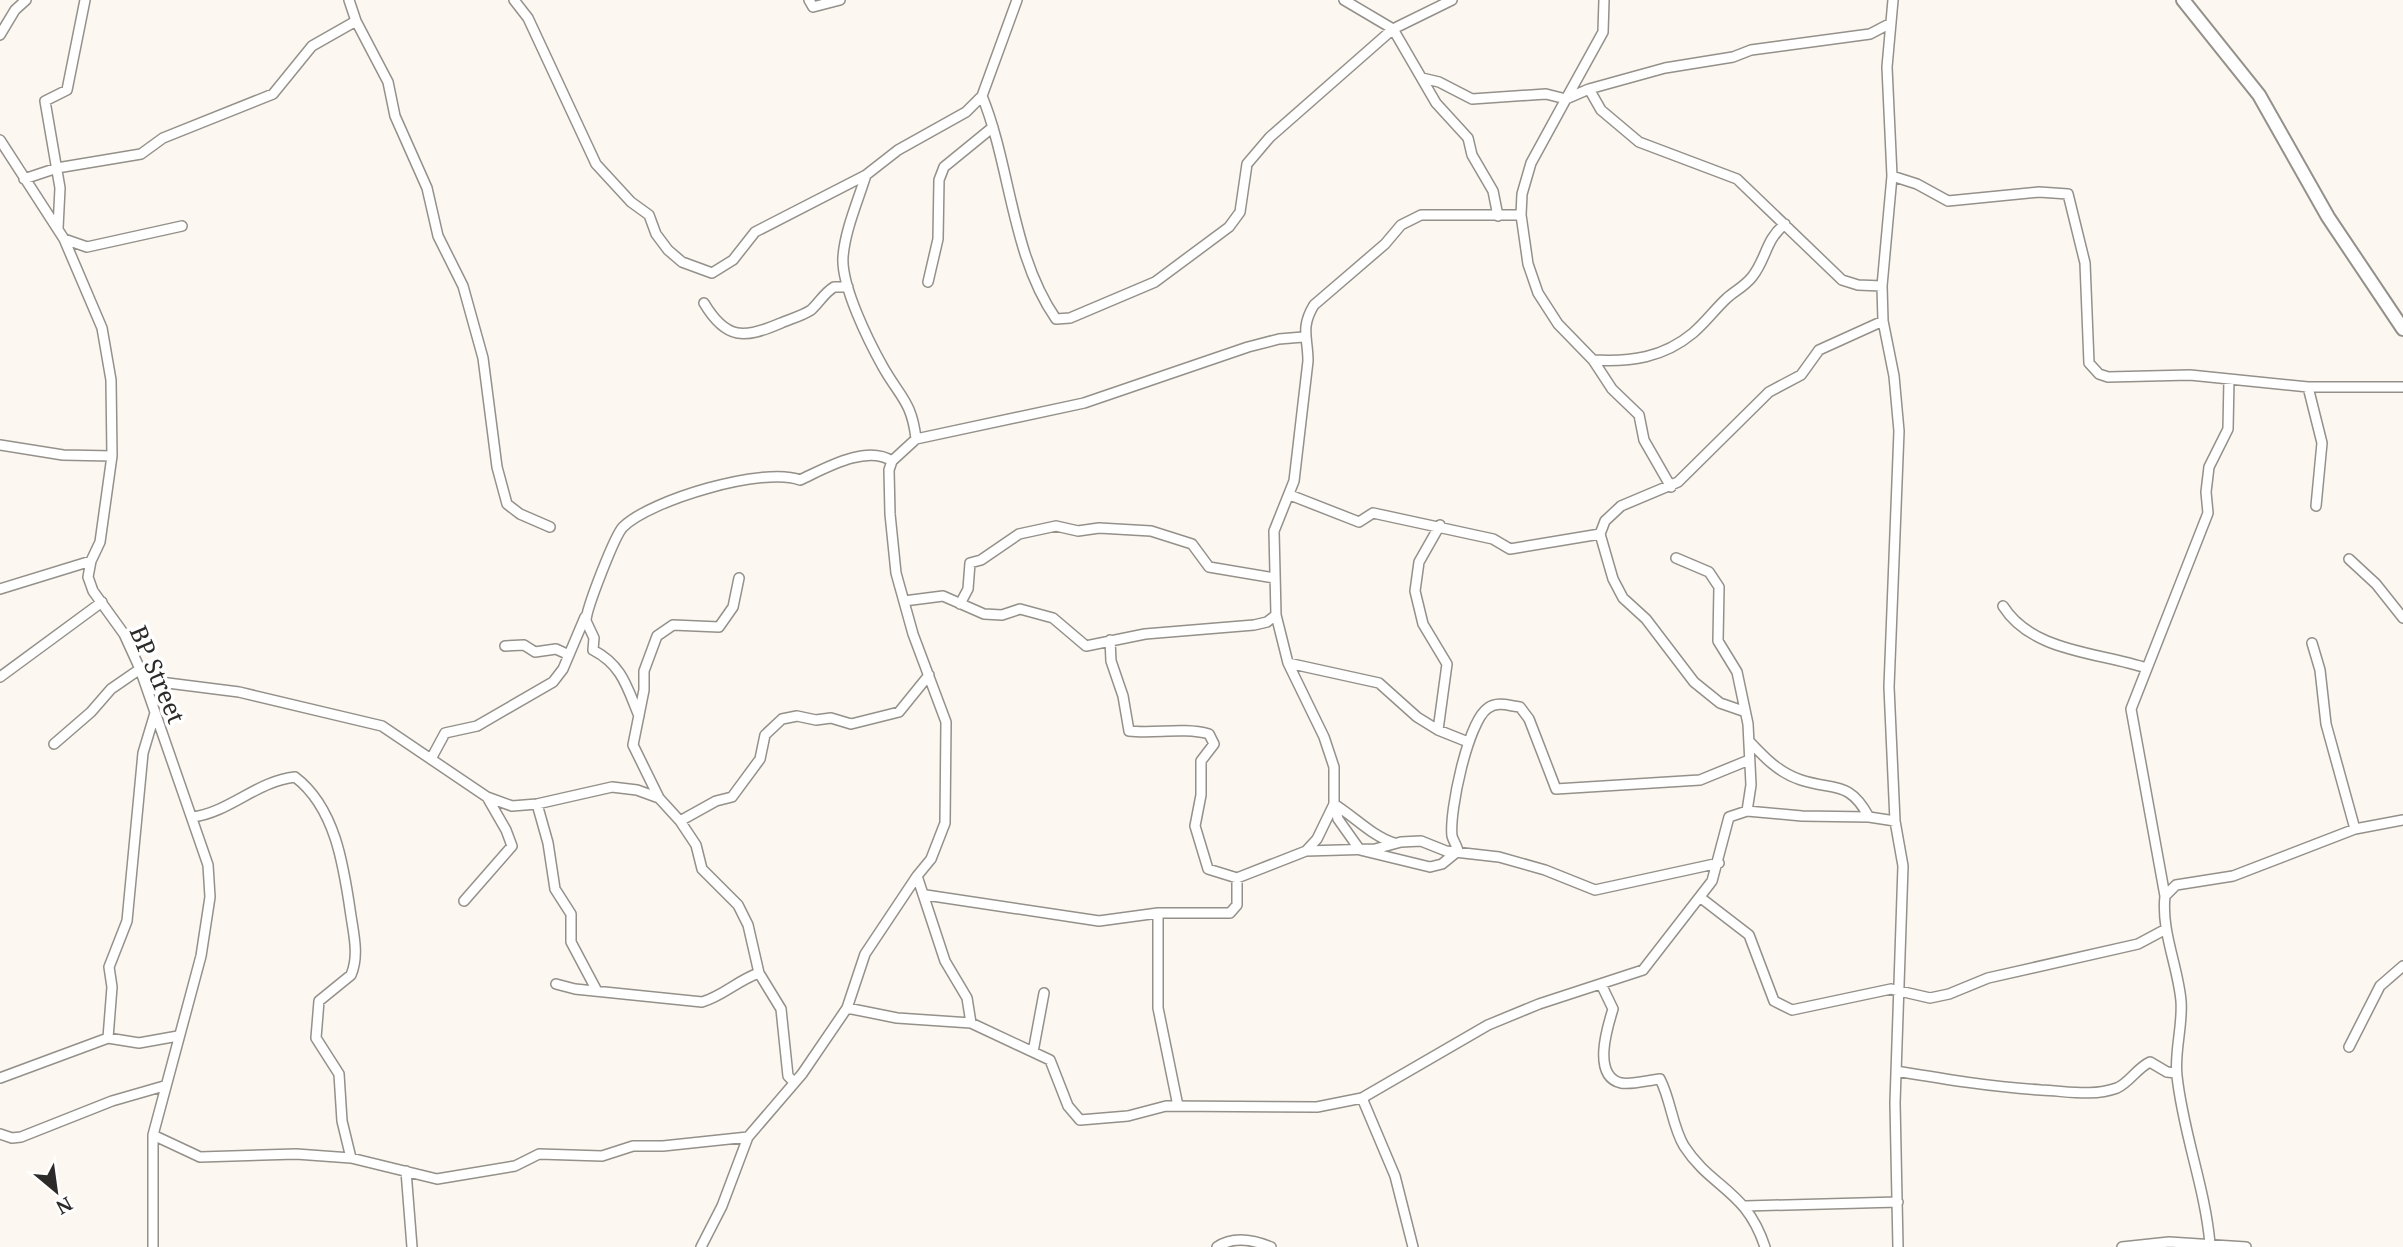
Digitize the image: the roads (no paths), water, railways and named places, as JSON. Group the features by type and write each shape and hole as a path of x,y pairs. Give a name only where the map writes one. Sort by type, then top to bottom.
{"street":[{"path":"0,35 15,10 26,0"},
{"path":"58,228 60,188 44,101 67,90 86,0"},
{"path":"349,0 356,21 388,82 396,116 427,188 438,236 463,286 483,359 497,467 507,504 520,514 551,527"},
{"path":"514,0 528,18 596,164 631,202 649,215 656,234 682,262 712,273 721,270 755,232 866,175 898,150 966,112 982,96 1017,0"},
{"path":"809,0 813,7 840,0"},
{"path":"1344,0 1393,29 1436,103 1468,138 1472,155 1497,201 1498,216"},
{"path":"982,96 1026,252 1045,304 1056,319 1070,318 1155,282 1229,228 1240,212 1247,164 1270,136 1393,29 1452,0"},
{"path":"1604,0 1602,32 1531,163 1521,215 1528,264 1538,293 1558,324 1593,360 1612,389 1639,415 1644,440 1671,487"},
{"path":"1893,0 1887,67 1892,176 1882,286 1883,321 1894,376 1899,431 1889,687 1895,821 1903,866 1896,1071 1898,1247"},
{"path":"2183,0 2259,95 2328,217 2403,329"},
{"path":"24,179 57,168 141,154 163,138 273,94 312,47 356,21"},
{"path":"1422,78 1439,82 1472,99 1546,94 1566,99 1589,89 1665,68 1733,57 1751,50 1870,34 1891,23"},
{"path":"1589,89 1601,110 1639,142 1737,179 1842,281 1882,286"},
{"path":"928,282 938,239 939,180 944,167 993,128"},
{"name":"BP Street","path":"0,140 64,239 102,328 111,380 112,456 100,542 91,561 88,578 93,591 124,634 139,669 208,865 210,897 201,956 153,1135 153,1247"},
{"path":"866,175 842,262 848,288 883,367 910,406 916,439"},
{"path":"1892,176 1917,184 1948,201 2039,192 2068,194 2085,263 2089,363 2099,374 2108,377 2190,375 2308,387 2403,387"},
{"path":"1458,851 1442,864 1430,867 1360,850 1338,819 1334,804 1334,767 1288,663 1276,615 1274,531 1294,481 1308,361 1308,349 1303,337 1308,315 1314,305 1385,244 1401,225 1421,215 1521,215"},
{"path":"1593,360 1626,362 1646,358 1693,333 1752,277 1763,258 1770,236 1785,224"},
{"path":"64,239 87,247 182,226"},
{"path":"704,303 716,323 724,329 746,334 760,332 799,316 810,310 834,287 848,288"},
{"path":"1743,711 1720,703 1694,682 1646,619 1623,598 1613,579 1600,534 1605,522 1621,506 1671,487 1769,391 1801,375 1819,350 1883,321"},
{"path":"701,1247 722,1206 748,1137 794,1082 847,1008 865,954 931,859 945,823 946,722 896,573 890,514 889,470 892,461 900,450 916,439 1084,402 1248,347 1279,339 1303,337"},
{"path":"2210,1244 2207,1209 2188,1136 2176,1073 2181,1000 2166,929 2165,896 2131,709 2158,634 2172,609 2185,566 2195,553 2208,513 2206,492 2209,467 2228,429 2229,379"},
{"path":"2308,387 2322,443 2316,506"},
{"path":"0,445 63,455 112,456"},
{"path":"431,759 444,733 477,726 552,682 569,654 614,540 635,516 688,493 719,486 771,476 789,476 800,480 832,465 875,456 892,461"},
{"path":"1290,495 1359,522 1374,513 1440,525 1493,539 1517,550 1555,540 1600,534"},
{"path":"1437,730 1447,664 1423,624 1415,592 1419,562 1440,525"},
{"path":"960,604 968,589 970,564 981,560 1006,540 1046,527 1079,531 1099,528 1151,531 1192,544 1209,568 1274,578"},
{"path":"1676,558 1709,572 1719,587 1721,605 1716,633 1737,672 1749,740 1747,811"},
{"path":"2350,559 2376,584 2403,618"},
{"path":"0,589 91,561"},
{"path":"739,578 733,607 719,627 673,625 657,636 644,671 635,752 659,798 680,821 696,845 702,869 738,905 748,925 760,974 781,1009 788,1076 794,1082"},
{"path":"904,601 943,596 984,614 1002,614 1020,609 1053,618 1086,646 1144,634 1254,625 1267,622 1276,615"},
{"path":"0,677 102,602"},
{"path":"2003,606 2012,622 2047,644 2110,656 2146,668"},
{"path":"585,617 594,638 593,650 607,657 622,674 639,716"},
{"path":"1110,640 1111,661 1123,695 1129,731 1148,733 1196,730 1209,734 1214,744 1202,761 1201,795 1195,826 1208,869 1237,878 1306,850 1360,850 1421,841 1446,850 1499,857 1545,870 1595,890 1719,863"},
{"path":"2312,643 2320,670 2326,724 2355,829"},
{"path":"505,646 524,645 535,652 556,649 569,654"},
{"path":"1288,663 1380,683 1417,717 1437,730 1468,742"},
{"path":"54,744 92,712 111,689 139,669"},
{"path":"680,821 716,801 732,797 760,759 765,736 782,719 797,716 816,720 831,718 851,724 899,712 929,675"},
{"path":"144,681 239,692 382,726 486,797 512,806 537,804 612,787 637,790 659,798"},
{"path":"1458,851 1452,835 1460,771 1468,742 1483,712 1497,704 1520,707 1529,719 1551,781 1556,789 1565,791 1657,781 1700,780 1749,760"},
{"path":"108,1038 112,987 108,967 127,921 144,753 155,713"},
{"path":"1749,740 1768,762 1801,780 1831,784 1855,794 1869,817"},
{"path":"193,817 208,815 277,779 295,777 309,788 321,807 342,860 356,949 351,975 319,1001 315,1029 316,1038 339,1074 342,1121 351,1157"},
{"path":"464,901 512,846 506,830 486,797"},
{"path":"537,804 548,843 555,889 571,914 571,942 597,991"},
{"path":"1334,804 1359,820 1377,837 1394,844"},
{"path":"1306,850 1317,839 1334,804"},
{"path":"847,1008 897,1018 971,1023 1050,1060 1055,1066 1068,1105 1080,1119 1129,1116 1178,1106 1317,1107 1362,1098 1488,1025 1643,970 1700,898 1719,863 1729,817 1747,811 1802,816 1869,817 1895,821"},
{"path":"2165,896 2176,885 2233,877 2355,829 2403,820"},
{"path":"917,876 926,895 945,961 967,998 971,1023"},
{"path":"926,895 1099,921 1158,913 1230,913 1237,905 1237,878"},
{"path":"1700,898 1749,935 1774,1001 1783,1008 1792,1010 1868,992 1900,989 1914,996 1940,996 1988,978 2138,944 2166,929"},
{"path":"1158,913 1157,1009 1178,1106"},
{"path":"2349,1047 2380,986 2403,966"},
{"path":"555,984 702,1002 713,999 745,978 760,974"},
{"path":"1601,984 1613,1009 1605,1036 1605,1069 1611,1078 1623,1083 1660,1079 1684,1146 1706,1171 1746,1206 1765,1247"},
{"path":"1033,1052 1044,993"},
{"path":"0,1079 108,1038 139,1043 178,1036"},
{"path":"1896,1071 2006,1089 2068,1094 2121,1087 2138,1068 2150,1062 2166,1072 2176,1073"},
{"path":"0,1133 12,1138 21,1137 112,1101 164,1086"},
{"path":"1362,1098 1395,1176 1413,1247"},
{"path":"153,1135 200,1157 296,1154 351,1157 446,1178 515,1166 539,1154 602,1156 633,1146 663,1146 748,1137"},
{"path":"406,1171 412,1247"},
{"path":"1746,1206 1898,1202"},
{"path":"1217,1247 1227,1240 1253,1241 1271,1247"},
{"path":"2122,1247 2169,1242 2246,1247"}]}
